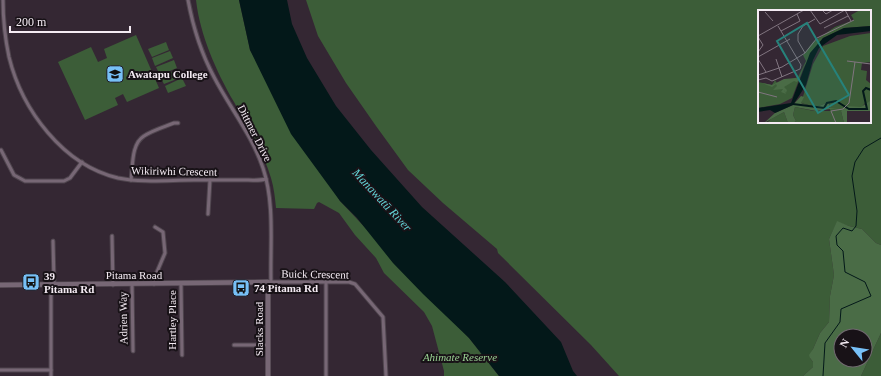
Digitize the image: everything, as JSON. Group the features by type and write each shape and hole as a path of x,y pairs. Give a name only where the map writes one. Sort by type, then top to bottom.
{"street":[{"name":"Wikiriwhi Crescent","path":"3,0 7,45 11,64 21,90 32,111 47,131 65,150 82,162 104,173 131,180 266,179"},
{"name":"Dittmer Drive","path":"188,0 200,49 214,78 248,135 260,159 266,179 270,196 269,282"},
{"path":"131,180 135,151 140,140 144,136 174,123 178,124"},
{"path":"0,150 14,174 25,181 64,181 70,178 82,162"},
{"path":"208,214 210,180"},
{"path":"154,284 154,278 165,253 163,232 155,227"},
{"path":"112,236 113,285"},
{"path":"51,376 51,288 54,282 53,241"},
{"name":"Buick Crescent","path":"269,282 354,283 382,315 384,320 386,376"},
{"name":"Pitama Road","path":"0,286 269,282"},
{"name":"Slacks Road","path":"268,376 269,282"},
{"path":"326,282 326,376"},
{"name":"Adrien Way","path":"132,284 133,351"},
{"name":"Hartley Place","path":"181,284 182,355"},
{"path":"234,345 268,345"},
{"path":"0,370 51,370"}],"green space":[{"name":"Ahimate Reserve","path":"196,0 239,0 250,50 340,201 469,338 499,376 444,376 432,326 424,312 384,273 376,258 355,235 339,213 319,202 314,209 276,208 273,186 268,168 215,65 201,26"},
{"path":"306,0 881,0 881,245 876,243 862,229 837,222 829,239 834,275 830,296 829,322 820,333 810,355 813,362 813,367 803,376 619,376 591,345 498,253 497,249 443,203 408,170 346,83 318,36"},
{"path":"136,35 159,88 127,102 123,94 115,98 118,105 85,120 58,62 91,47 98,62 107,58 104,49"},
{"path":"166,42 169,50 152,57 148,49"},
{"path":"170,51 173,58 155,66 152,58"},
{"path":"174,60 177,68 160,75 156,67"},
{"path":"178,69 182,77 164,84 160,77"},
{"path":"182,78 186,86 168,93 165,86"},
{"path":"837,221 862,229 876,243 881,245 881,333 873,350 873,328 833,328 833,368 865,368 861,376 803,376 813,367 813,362 809,355 820,333 829,322 830,296 834,275 829,239"},
{"path":"881,333 881,376 861,376 865,368 873,368 873,350"}],"water":[{"name":"Manawatū River","path":"239,0 287,0 292,24 307,58 336,106 371,150 422,207 505,282 561,342 573,371 577,376 499,376 469,338 393,263 357,218 340,201 291,134 250,50"}],"waterway":[{"path":"823,376 825,343 840,322 841,309 871,296 865,282 845,272 843,251 837,245 836,236 843,228 852,231 856,226 857,211 852,176 855,162 864,148 881,138"}],"place":[{"name":"Awatapu College","path":"115,74"},
{"name":"39 Pitama Rd","path":"31,282"},
{"name":"74 Pitama Rd","path":"241,288"}]}
